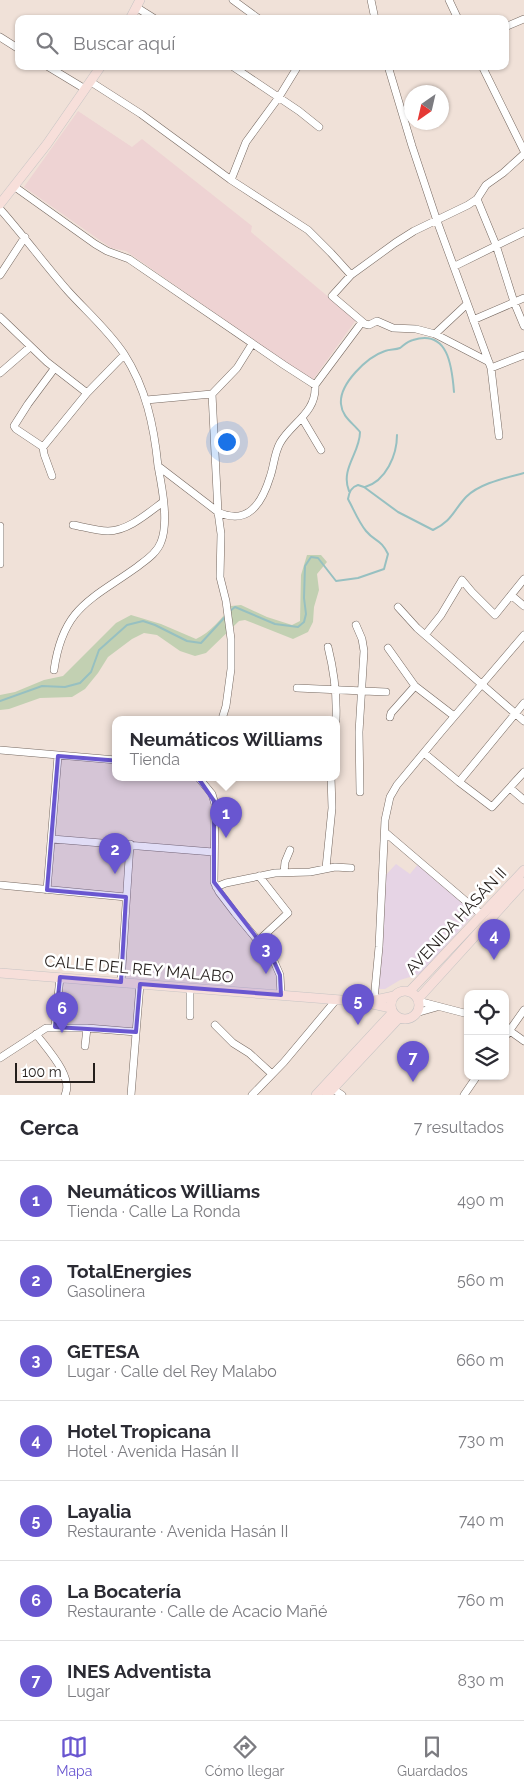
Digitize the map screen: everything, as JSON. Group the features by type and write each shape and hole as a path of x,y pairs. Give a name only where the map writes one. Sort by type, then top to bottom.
{"main road":[{"path":"1,200 15,187 98,70"},
{"name":"AVENIDA HASÁN II","path":"409,992 524,870"},
{"name":"AVENIDA HASÁN II","path":"418,1000 524,882"},
{"name":"CALLE DEL REY MALABO","path":"0,973 336,1000 370,1001 394,996"},
{"path":"330,1092 394,1012 394,996 401,991 409,992 418,1000 419,1007 416,1013 407,1019 394,1012"},
{"name":"CALLE DEL REY MALABO","path":"370,1001 394,1012"},
{"path":"316,1095 394,1012"}],"street":[{"path":"233,0 254,15"},
{"path":"371,0 374,15"},
{"path":"449,0 456,15"},
{"path":"138,4 150,15"},
{"path":"509,26 524,20"},
{"path":"0,37 15,46"},
{"path":"55,70 141,114 231,180 308,230 351,275"},
{"path":"238,70 299,111 318,127"},
{"path":"231,180 246,142 279,97 296,70"},
{"path":"391,70 412,146 437,221 490,365 499,436"},
{"path":"484,70 523,149 503,173 486,185 477,199 437,221 414,230 351,275 332,296 367,325 377,322 392,328 416,329 435,334 490,365 524,355"},
{"path":"15,187 95,244 107,251 129,259 315,385"},
{"path":"477,199 496,245 514,302 524,326"},
{"path":"0,210 25,237 67,290 105,330 124,355 146,400 155,434 163,502 164,531 159,547 141,564 81,607 62,635 56,651 54,670"},
{"path":"454,266 524,232"},
{"path":"0,275 25,237"},
{"path":"473,320 524,298"},
{"path":"435,334 467,304"},
{"path":"0,317 54,369 87,393"},
{"path":"158,466 218,512 225,515 240,516 253,510 270,477 279,445 283,438 302,418 314,395 315,385 362,322"},
{"path":"146,400 212,394 237,368 252,344"},
{"path":"0,373 30,347"},
{"path":"52,476 43,447 87,393 124,355"},
{"path":"43,447 14,426 54,369"},
{"path":"212,394 218,512 221,534 220,577 226,601 231,639 231,669 223,716"},
{"path":"302,418 320,450"},
{"path":"73,526 108,531 118,529 136,520 163,502"},
{"path":"0,526 0,564"},
{"path":"425,635 442,615 462,580 495,615 524,579"},
{"path":"510,595 524,606"},
{"path":"398,607 425,635 524,721"},
{"path":"356,625 364,650 359,732 360,792"},
{"path":"370,1001 386,833 385,820 390,797 397,785 524,634"},
{"path":"328,647 336,690 336,716"},
{"path":"388,648 415,686 454,716"},
{"path":"390,718 391,713 415,686"},
{"path":"297,688 386,692"},
{"path":"459,782 524,702"},
{"path":"0,750 112,760"},
{"path":"424,753 492,807 524,772"},
{"path":"47,890 58,756"},
{"path":"201,781 212,794 214,801 213,878 216,886 273,959 279,970 281,995"},
{"path":"326,868 332,808 331,781"},
{"path":"510,788 524,800"},
{"path":"386,833 482,915"},
{"path":"52,839 213,852"},
{"path":"121,982 130,844"},
{"path":"284,872 285,862 290,850"},
{"path":"216,886 284,872 310,872 326,868 351,868"},
{"path":"258,941 288,913 259,876"},
{"path":"0,885 126,897"},
{"path":"54,1027 60,977"},
{"path":"131,1095 140,984"},
{"path":"190,989 190,1016"},
{"path":"252,1095 336,1000"},
{"path":"418,1000 464,1013"},
{"path":"416,1013 438,1007"},
{"path":"509,1029 524,1010"},
{"path":"215,1025 233,1043 249,1053 272,1074"},
{"path":"0,1058 46,1028 87,1028 136,1032"},
{"path":"85,1046 87,1028"},
{"path":"509,1032 524,1041"},
{"path":"36,1034 65,1076 68,1085 65,1095"},
{"path":"466,1094 475,1080"},
{"path":"330,1092 342,1095"}],"highlighted area":[{"path":"58,756 183,766 194,772 214,801 214,882 273,959 280,975 281,995 140,984 136,1032 55,1027 60,977 121,982 126,897 47,890"}],"shaded area":[{"path":"78,111 132,147 142,139 252,226 251,232 356,320 312,381 126,251 111,248 24,187"},
{"path":"419,863 476,912 420,974 400,980 385,989 378,989 384,877 396,864 410,874"}],"green space":[{"path":"307,555 321,555 327,562 317,574 319,590 314,607 313,622 308,632 293,639 245,620 239,621 206,653 195,656 180,651 157,635 144,633 132,639 108,657 85,689 72,697 40,698 9,709 0,710 0,695 15,692 44,680 63,676 116,623 131,615 161,624 196,639 211,629 231,606 241,605 267,617 292,625 300,621 301,575"}],"waterway":[{"path":"349,491 347,475 360,432 343,413 341,404 344,388 363,365 378,354 400,348 411,341 425,338 434,340 446,352 452,371 454,392"},
{"path":"365,487 379,479 389,466 395,451 397,435"},
{"path":"230,611 235,607 275,624 298,627 304,622 306,614 304,598 305,566 311,557 318,558 336,581 358,578 384,569 388,554 383,546 369,535 363,527 348,499 351,490 358,485 364,487 398,512 433,530 448,519 466,497 478,488 524,473"},
{"path":"0,701 42,686 65,687 80,683 91,672 99,650 127,625 143,621 187,641 201,643 225,617"}],"place":[{"name":"Neumáticos Williams","path":"226,838"},
{"name":"TotalEnergies","path":"115,874"},
{"name":"Hotel Tropicana","path":"494,960"},
{"name":"GETESA","path":"266,974"},
{"name":"Layalia","path":"358,1025"},
{"name":"La Bocatería","path":"62,1033"},
{"name":"INES Adventista","path":"413,1082"}]}
